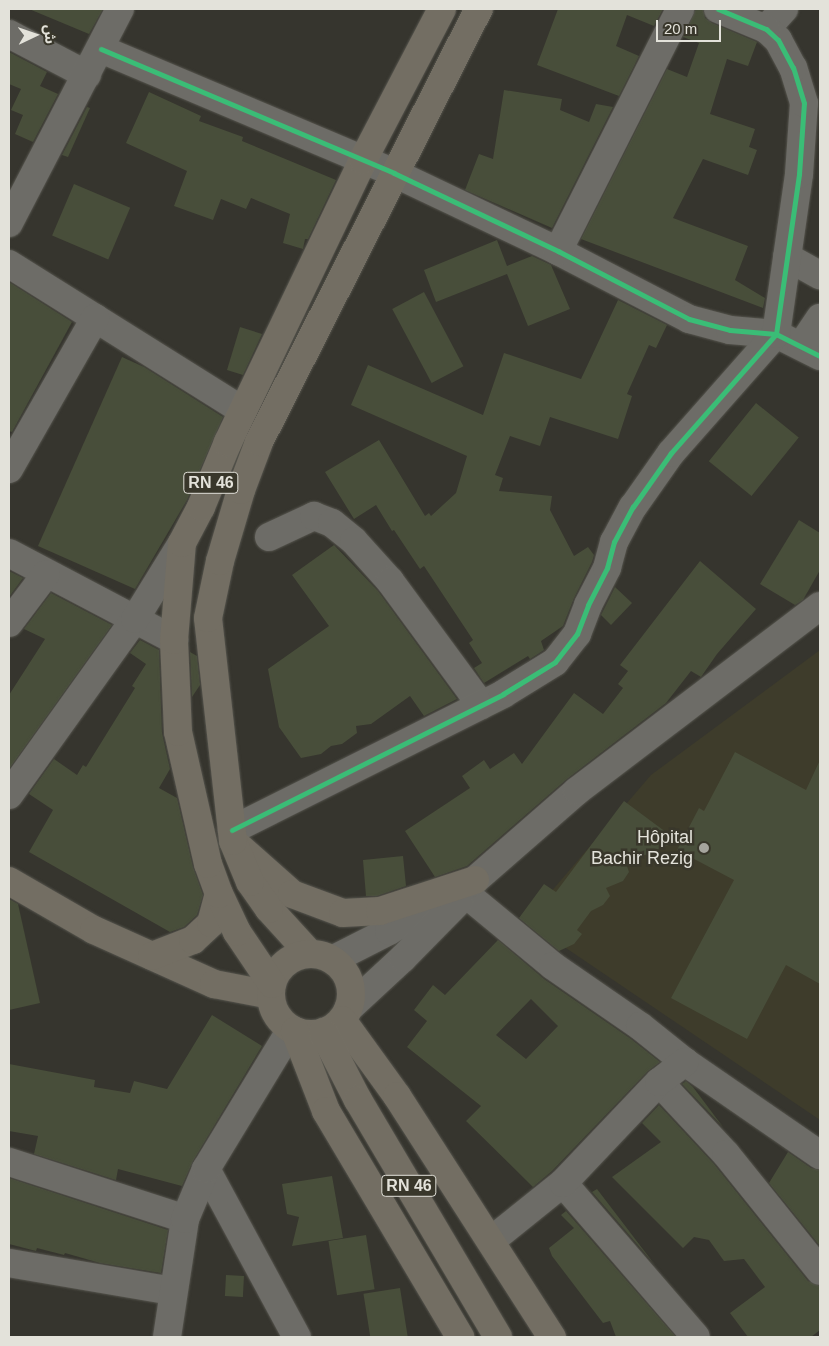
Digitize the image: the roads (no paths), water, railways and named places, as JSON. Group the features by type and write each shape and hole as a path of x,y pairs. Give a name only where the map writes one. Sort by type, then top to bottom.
{"main road":[{"name":"RN 46","path":"271,990 237,932 219,894 208,864 178,732 174,640 182,543 201,507 243,411 363,160 442,9"},
{"name":"RN 46","path":"321,957 269,909 250,882 233,836 208,618 220,561 241,490 259,442 479,9"},
{"path":"233,836 292,894 344,913 380,911 470,887"},
{"path":"9,880 94,930 214,984 271,990"},
{"path":"152,956 192,940 211,923 219,894"},
{"path":"298,956 321,957 346,976 350,998 338,1020 304,1034 293,1030 276,1015 271,990 277,972 286,963 298,956"},
{"name":"RN 46","path":"338,1020 358,1100 498,1337"},
{"path":"338,1020 397,1096 492,1240 552,1337"},
{"name":"RN 46","path":"293,1030 326,1111 460,1337"}],"street":[{"path":"9,223 88,75 120,9"},
{"path":"558,252 680,9"},
{"path":"233,836 481,704 555,662 577,634 588,605 607,568 614,542 633,507 671,453 776,334 787,257 810,149 804,103 793,68 778,40 766,30 718,9"},
{"path":"766,30 784,9"},
{"path":"9,34 88,75"},
{"path":"101,49 394,173 689,318 721,328 776,334 810,351 820,318"},
{"path":"787,257 820,275"},
{"path":"9,264 243,411"},
{"path":"9,469 95,318"},
{"path":"269,537 314,516 332,523 354,541 390,581 481,704"},
{"path":"9,795 135,619 182,543"},
{"path":"9,553 174,640"},
{"path":"9,622 46,574"},
{"path":"338,1020 403,958 470,887 577,791 820,606"},
{"path":"321,957 389,931 470,887"},
{"path":"470,887 553,966 640,1026 685,1062 820,1155"},
{"path":"167,1337 185,1219 206,1169 293,1030"},
{"path":"492,1240 563,1183 659,1082 685,1062"},
{"path":"659,1082 726,1154 820,1272"},
{"path":"9,1162 185,1219"},
{"path":"206,1169 297,1337"},
{"path":"563,1183 696,1337"},
{"path":"9,1263 173,1291"}],"place":[{"name":"Hôpital Bachir Rezig","path":"704,848"}]}
